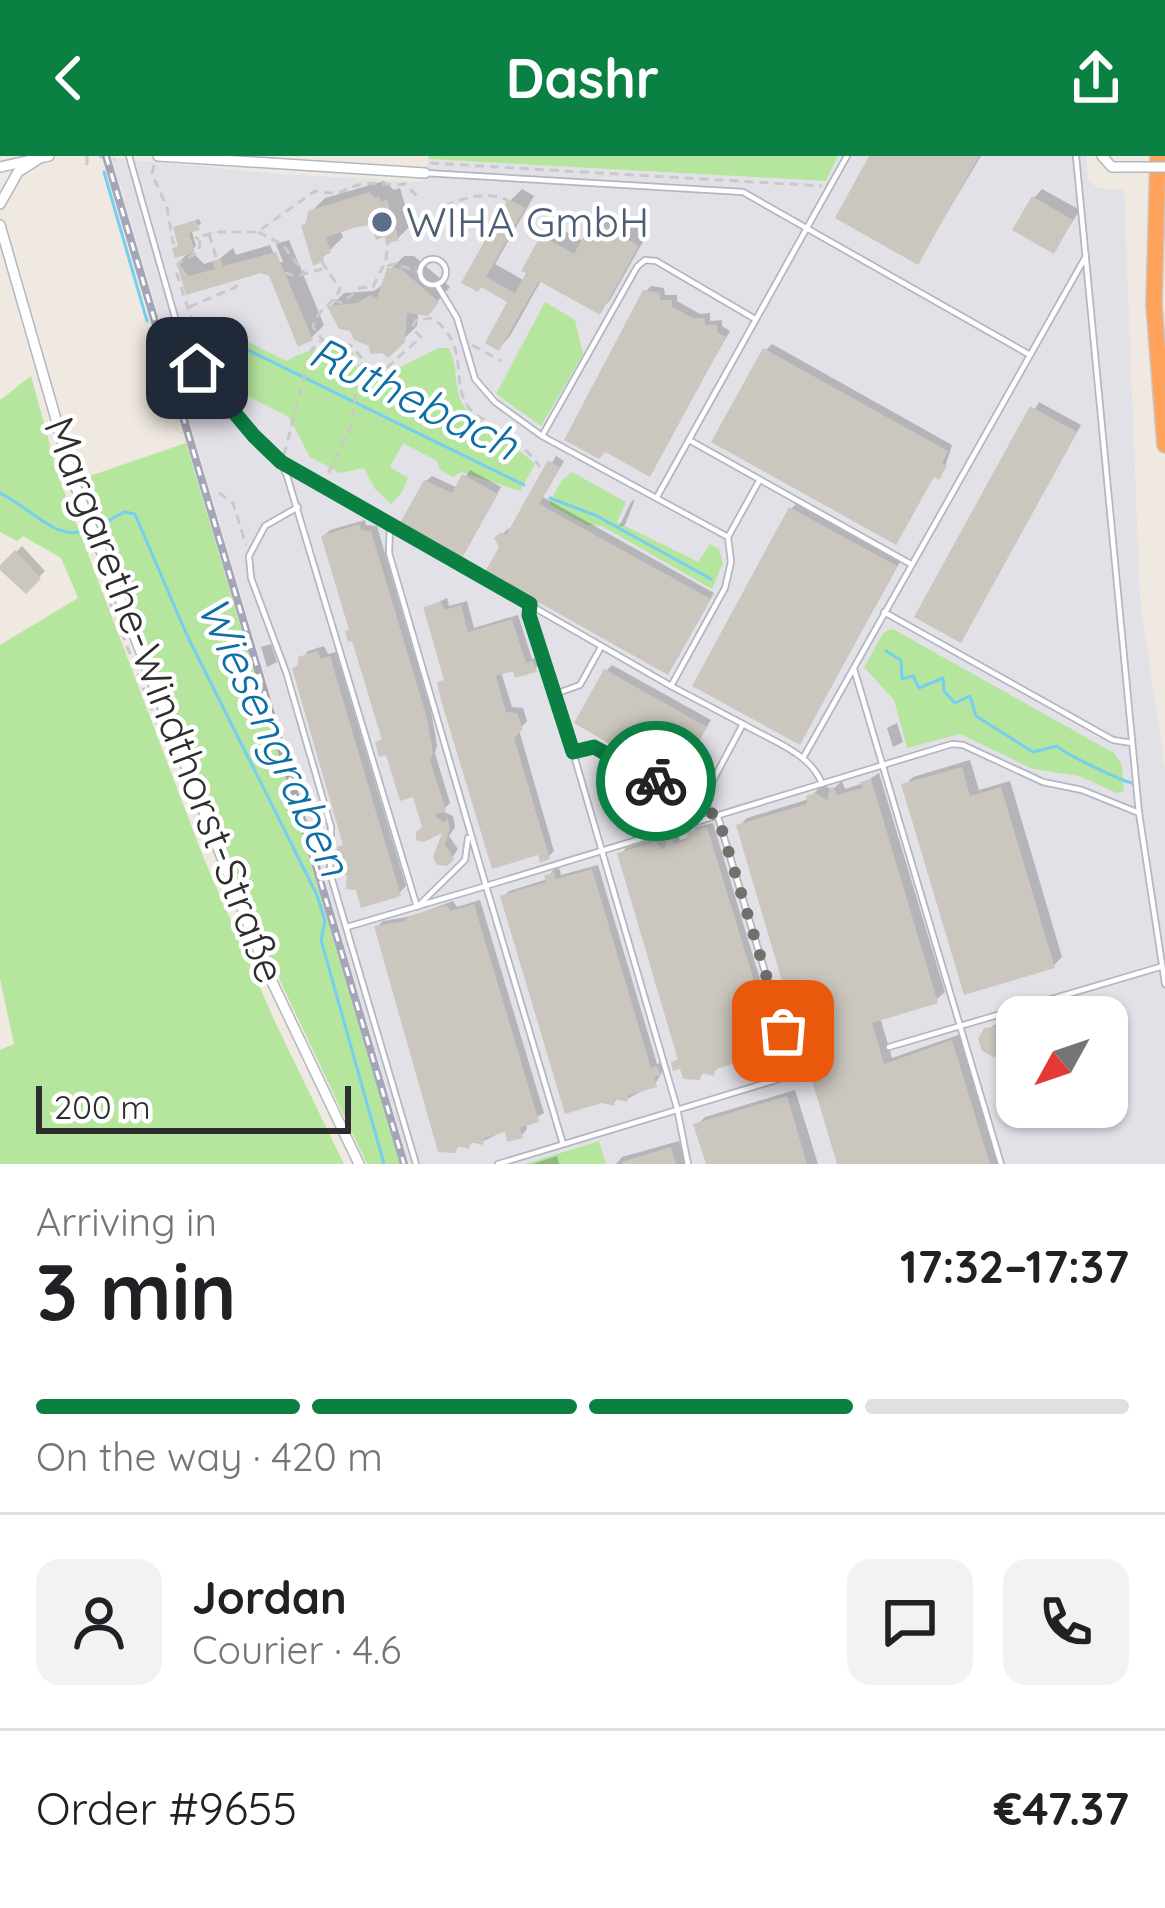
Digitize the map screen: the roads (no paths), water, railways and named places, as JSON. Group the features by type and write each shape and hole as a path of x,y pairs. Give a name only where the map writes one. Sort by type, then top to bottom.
{"highway":[{"path":"1158,156 1154,305 1165,446"}],"street":[{"path":"0,167 50,156"},
{"path":"1102,156 1112,167 1165,167"},
{"path":"0,204 18,172 37,160"},
{"path":"156,160 423,168"},
{"name":"Margarethe-Windthorst-Straße","path":"0,225 75,485 224,871 359,1164"}],"lane":[{"path":"129,156 182,342 211,386 283,458 390,526 803,758 822,784"},
{"path":"656,499 847,156"},
{"path":"1076,156 1137,795 1165,984"},
{"path":"423,168 743,192 1030,355"},
{"path":"803,758 1088,254"},
{"path":"437,285 446,276 440,260 427,260 419,272 424,282 437,285 450,305 482,389 542,436 728,537"},
{"path":"542,436 645,260 656,261 755,320"},
{"path":"689,440 910,564"},
{"path":"283,458 417,907"},
{"path":"671,686 725,588 731,562 728,537 759,481"},
{"path":"298,507 265,526 251,551 251,578 286,672 331,827 330,873 416,1164"},
{"path":"390,526 389,553 563,1144"},
{"path":"530,604 529,615 677,1108 688,1164"},
{"path":"884,612 1113,740 1132,742"},
{"path":"556,694 580,685 602,647"},
{"path":"854,667 1001,1164"},
{"path":"700,804 743,724"},
{"path":"346,927 952,744 1042,782 1082,790 1139,813"},
{"path":"498,1164 796,1074 718,817 594,747 573,752"},
{"path":"417,907 465,860 469,832"},
{"path":"889,1048 1162,967"}],"waterway":[{"name":"Ruthebach","path":"104,172 147,321"},
{"name":"Ruthebach","path":"213,333 524,485"},
{"name":"Wiesengraben","path":"0,493 60,530 79,532"},
{"name":"Ruthebach","path":"550,498 597,516 711,579"},
{"name":"Wiesengraben","path":"99,526 124,512 135,514 186,633 317,895 325,921 321,940 384,1164"},
{"name":"Ruthebach","path":"886,651 901,660 902,679 913,676 919,688 943,678 944,691 955,703 970,696 976,716 1033,752 1057,746 1135,784"}],"railway":[{"path":"106,156 404,1164"}],"place":[{"name":"WIHA GmbH","path":"382,222"}]}
